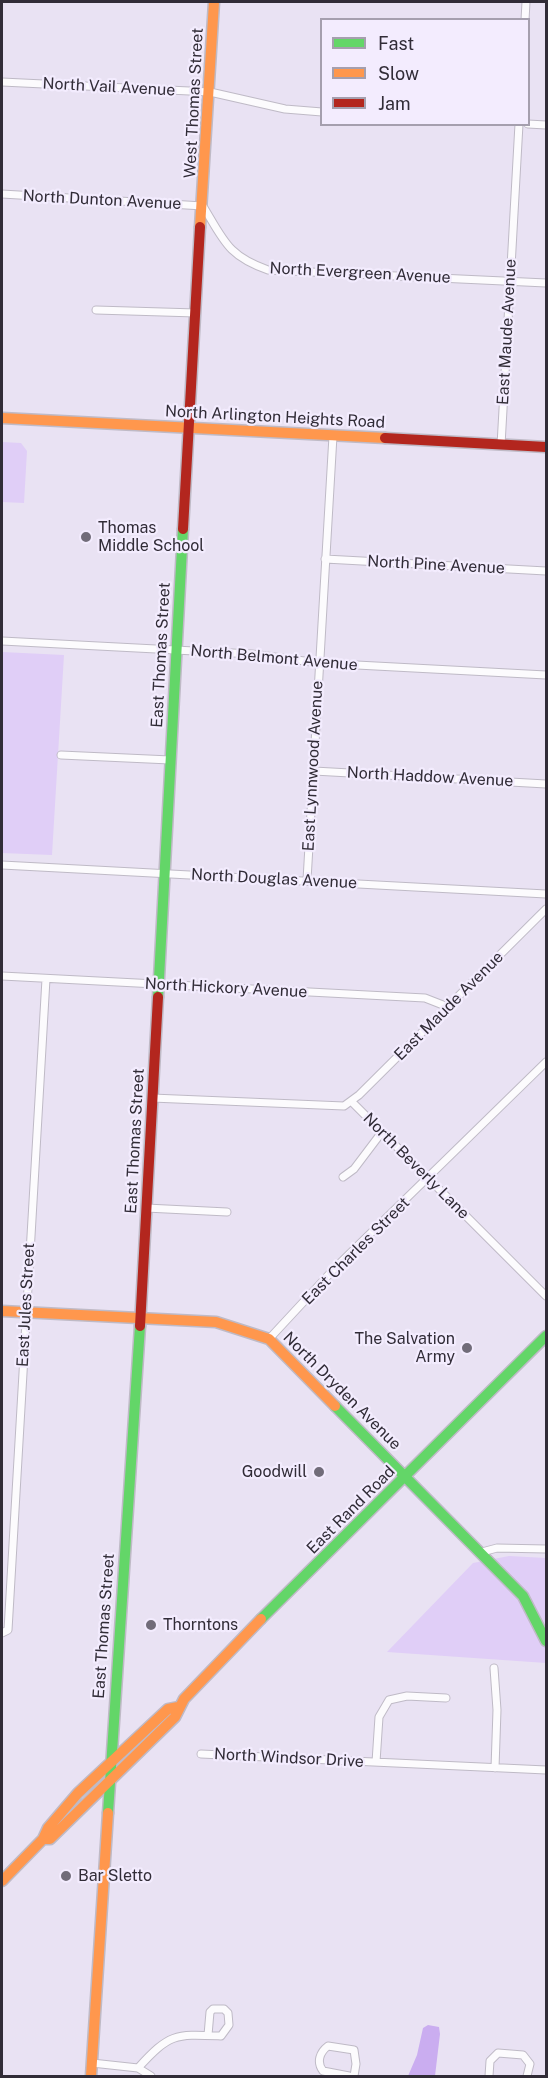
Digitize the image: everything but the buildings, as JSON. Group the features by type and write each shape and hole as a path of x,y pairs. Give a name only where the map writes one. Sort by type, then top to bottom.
{"street":[{"name":"West Thomas Street","path":"203,206 214,2"},
{"path":"525,18 526,2"},
{"name":"North Vail Avenue","path":"2,82 210,92 285,109 320,112"},
{"path":"530,124 546,125"},
{"name":"East Maude Avenue","path":"501,445 519,126"},
{"name":"North Dunton Avenue","path":"2,195 203,206"},
{"name":"North Evergreen Avenue","path":"203,206 227,245 243,261 268,270 546,283"},
{"name":"East Thomas Street","path":"91,2076 141,1318 188,427 203,206"},
{"path":"96,310 196,313"},
{"name":"North Arlington Heights Road","path":"2,418 546,447"},
{"name":"East Lynnwood Avenue","path":"307,880 333,436"},
{"name":"North Pine Avenue","path":"325,559 546,571"},
{"name":"North Belmont Avenue","path":"2,641 266,655 319,663 546,675"},
{"path":"61,755 170,760"},
{"name":"North Haddow Avenue","path":"314,771 546,784"},
{"name":"North Douglas Avenue","path":"2,865 546,894"},
{"name":"East Maude Avenue","path":"352,1102 546,909"},
{"name":"North Hickory Avenue","path":"2,976 425,998 448,1008"},
{"name":"East Jules Street","path":"5,1632 46,979"},
{"name":"East Charles Street","path":"270,1339 334,1269 546,1062"},
{"name":"North Beverly Lane","path":"152,1098 344,1106 352,1102 546,1296"},
{"path":"343,1177 354,1170 382,1132"},
{"path":"146,1208 227,1212"},
{"name":"North Dryden Avenue","path":"2,1311 216,1322 270,1339 523,1596 546,1641"},
{"name":"East Rand Road","path":"43,1839 50,1839 176,1717 178,1707 216,1664 546,1336"},
{"path":"482,1552 498,1548 546,1549"},
{"path":"494,1668 497,1710 495,1768"},
{"name":"North Windsor Drive","path":"376,1762 379,1717 389,1700 407,1696 446,1698"},
{"name":"East Rand Road","path":"2,1881 43,1839 44,1833 53,1820 168,1709 178,1707"},
{"name":"North Windsor Drive","path":"201,1754 546,1770"},
{"path":"138,2068 167,2039 180,2035 208,2035"},
{"path":"328,2046 354,2050 356,2064 352,2076 323,2071 320,2061 323,2050 328,2046"},
{"path":"489,2076 490,2061 498,2053 523,2055 530,2064 527,2076"},
{"path":"92,2063 138,2068 151,2076"}],"shaded area":[{"path":"2,442 21,443 27,451 24,503 2,502"},
{"path":"2,652 64,655 52,855 2,853"},
{"path":"509,1556 546,1558 546,1663 387,1652 473,1563"},
{"path":"428,2025 439,2027 440,2034 435,2076 408,2076 417,2055 423,2028"}],"traffic: fast":[{"path":"158,997 183,529"},
{"path":"108,1813 140,1326"},
{"path":"261,1619 546,1336"},
{"path":"335,1406 523,1596 546,1641"}],"traffic: slow":[{"path":"200,227 214,2"},
{"path":"2,418 385,438"},
{"path":"2,1311 216,1322 269,1339 335,1406"},
{"path":"43,1839 50,1839 175,1717 184,1699 261,1619"},
{"path":"2,1881 43,1839 48,1828 78,1793 168,1709 178,1707"},
{"path":"91,2076 108,1813"}],"traffic: jam":[{"path":"183,529 200,227"},
{"path":"385,438 546,447"},
{"path":"140,1326 158,997"}],"place":[{"name":"Thomas Middle School","path":"86,537"},
{"name":"The Salvation Army","path":"467,1348"},
{"name":"Goodwill","path":"319,1472"},
{"name":"Thorntons","path":"151,1625"},
{"name":"Bar Sletto","path":"66,1876"}]}
